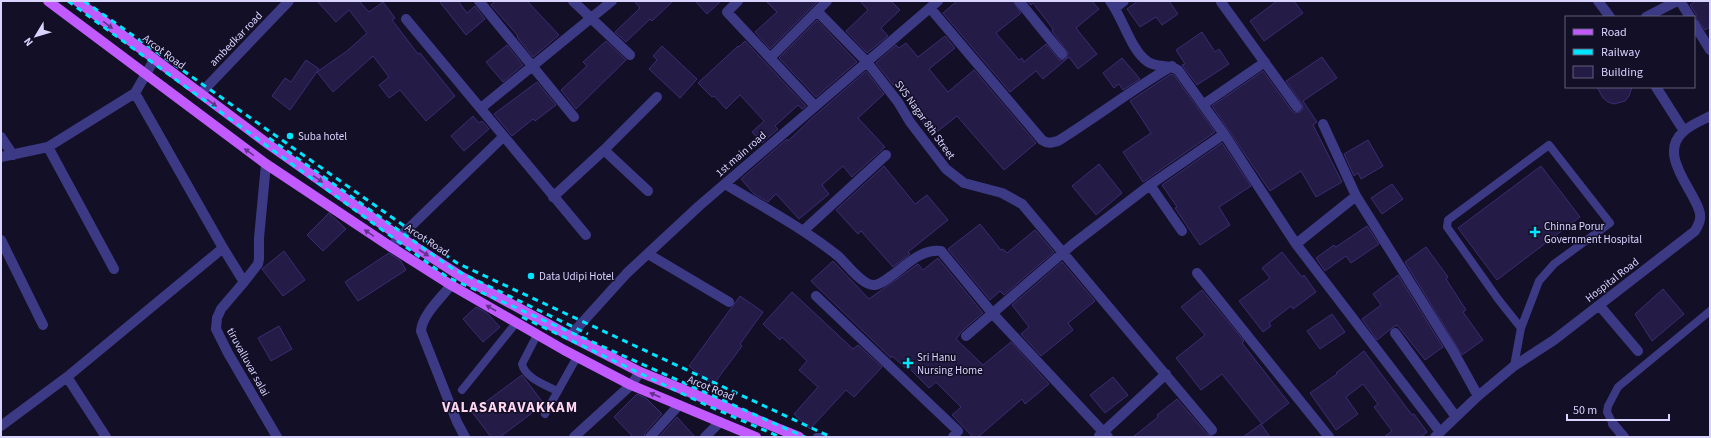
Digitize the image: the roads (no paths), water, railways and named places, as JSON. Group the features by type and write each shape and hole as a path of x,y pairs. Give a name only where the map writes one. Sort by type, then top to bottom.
{"main road":[{"path":"48,1 266,164 451,285 537,335 631,385 756,437"},
{"name":"Arcot Road","path":"77,1 200,94 400,237 462,277 640,372 799,437"},
{"path":"694,411 699,396"}],"street":[{"name":"ambedkar road","path":"200,94 289,1"},
{"path":"479,1 574,117"},
{"path":"573,1 630,55"},
{"path":"481,108 612,1"},
{"path":"738,1 727,12 815,106"},
{"path":"770,58 827,1"},
{"name":"1st main road","path":"570,336 627,273 725,184 938,1"},
{"path":"1019,1 1062,54"},
{"path":"1124,1 1112,4 1137,49 1147,61 1158,66 1172,66 1178,70 1204,104 1296,244 1437,435"},
{"path":"1598,1 1609,16"},
{"path":"1648,16 1679,1 1689,16"},
{"path":"1221,2 1297,107"},
{"path":"930,8 1042,140 1046,142 1051,143 1058,141 1093,119 1143,83 1172,66"},
{"name":"SVS Nagar 8th Street","path":"818,11 867,62 946,169 964,183 1002,193 1022,204 1212,430"},
{"path":"406,19 586,235"},
{"path":"1695,26 1710,50"},
{"path":"1,158 48,147 135,93 154,60"},
{"path":"1204,104 1265,62"},
{"path":"1657,88 1684,131"},
{"path":"135,93 222,248 244,282"},
{"path":"553,197 604,150 657,97"},
{"name":"Hospital Road","path":"1437,435 1478,396 1514,366 1554,340 1695,231 1700,223 1700,211 1678,171 1674,147 1678,138 1684,131 1710,116"},
{"path":"1323,124 1356,196 1453,351 1478,396"},
{"path":"966,336 1062,253 1150,184 1224,134"},
{"path":"1,137 13,155"},
{"path":"391,247 503,137"},
{"path":"48,147 114,269"},
{"path":"604,150 648,191"},
{"path":"803,231 886,155"},
{"name":"tiruvalluvar salai","path":"266,164 258,264 221,309 217,318 216,329 228,353 277,437"},
{"path":"725,184 803,231 838,257 865,283 874,286 883,282 922,253 933,250 941,251 993,314 1103,435 1166,374"},
{"path":"1150,184 1182,231"},
{"path":"1296,244 1356,196"},
{"path":"1,240 43,325"},
{"path":"1,426 66,377 222,248"},
{"path":"648,254 729,302"},
{"path":"1197,273 1330,437"},
{"path":"451,285 428,314 421,325 421,331 457,422 465,437"},
{"path":"816,296 958,431 953,437"},
{"path":"1599,305 1638,351"},
{"path":"1395,333 1456,417"},
{"path":"574,437 631,385 640,372"},
{"path":"66,377 106,437"},
{"path":"650,437 679,405"},
{"path":"705,437 720,422"},
{"path":"1613,424 1624,437"}],"lane":[{"path":"1514,366 1521,328 1539,280 1546,271 1610,223 1549,145 1448,220 1447,227 1498,299 1521,328"},
{"path":"1613,424 1607,412 1610,399 1618,387 1710,311"},
{"path":"462,390 516,323"},
{"path":"537,335 522,364 523,369 531,377 557,391"},
{"path":"1638,351 1647,362"},
{"path":"546,414 557,391 577,357"},
{"path":"817,437 823,437"}],"railway":[{"path":"68,1 447,277 805,437"},
{"path":"84,1 457,263 831,437"},
{"path":"269,138 453,269 588,334"},
{"path":"522,317 704,404 780,437"}],"place":[{"name":"Suba hotel","path":"290,136"},
{"name":"Chinna Porur Government Hospital","path":"1535,232"},
{"name":"Data Udipi Hotel","path":"531,276"},
{"name":"Sri Hanu Nursing Home","path":"908,363"}],"district":[{"name":"VALASARAVAKKAM","path":"510,407"}]}
